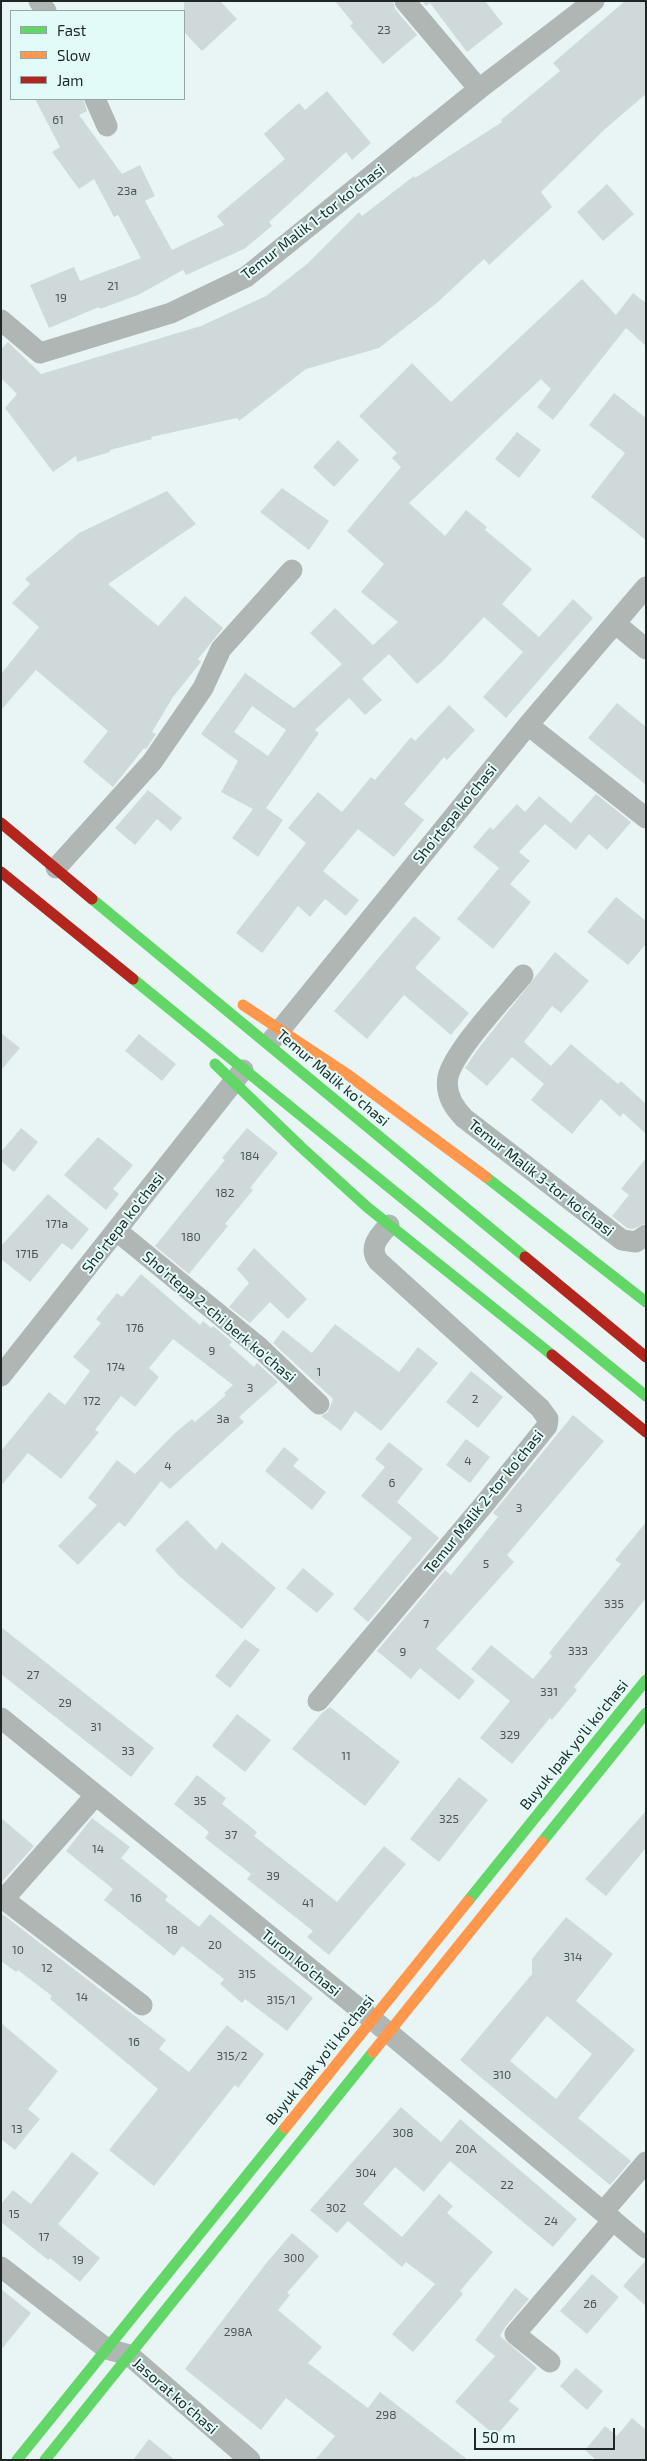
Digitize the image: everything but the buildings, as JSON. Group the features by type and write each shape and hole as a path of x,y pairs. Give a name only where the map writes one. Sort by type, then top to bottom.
{"main road":[{"name":"Temur Malik ko'chasi","path":"1,823 149,945 275,1036 646,1357"},
{"path":"1,872 125,972 239,1075 646,1396"},
{"path":"149,945 228,995 275,1036 312,1048 442,1143 646,1302"},
{"path":"125,972 203,1051 239,1075 265,1115 389,1225 582,1378 646,1432"},
{"name":"Buyuk Ipak yo'li ko'chasi","path":"17,2460 646,1680"},
{"path":"45,2460 646,1713"}],"street":[{"path":"405,1 479,89"},
{"name":"Temur Malik 1-tor ko'chasi","path":"1,320 40,353 170,312 246,277 479,89 594,1"},
{"path":"95,100 107,126"},
{"path":"56,868 152,762 203,688 221,649 292,570"},
{"name":"Sho'rtepa ko'chasi","path":"275,1036 528,725 646,587"},
{"path":"616,624 646,649"},
{"path":"528,725 646,818"},
{"name":"Temur Malik 3-tor ko'chasi","path":"523,975 463,1049 451,1067 447,1086 449,1095 457,1111 464,1118 622,1240 636,1242 646,1235"},
{"name":"Sho'rtepa ko'chasi","path":"1,1376 239,1075"},
{"name":"Temur Malik 3-tor ko'chasi","path":"442,1143 464,1118"},
{"name":"Temur Malik 2-tor ko'chasi","path":"318,1701 486,1502 547,1426 548,1419 540,1408 378,1261 375,1256 374,1245 389,1225"},
{"name":"Sho'rtepa 2-chi berk ko'chasi","path":"117,1231 260,1348 319,1404"},
{"name":"Turon ko'chasi","path":"1,1718 388,2033 646,2248"},
{"path":"95,1796 10,1892 8,1899 10,1904 142,2005"},
{"path":"550,2362 515,2334 608,2216 646,2162"},
{"name":"Jasorat ko'chasi","path":"1,2267 107,2349 129,2355 250,2460"}],"traffic: fast":[{"path":"92,899 525,1257"},
{"path":"133,979 646,1396"},
{"path":"215,1064 301,1147 367,1207 552,1355"},
{"path":"486,1177 646,1302"},
{"path":"468,1901 646,1680"},
{"path":"542,1842 646,1713"},
{"path":"45,2460 373,2052"},
{"path":"17,2460 285,2128"}],"traffic: slow":[{"path":"243,1005 347,1074 486,1177"},
{"path":"373,2052 542,1842"},
{"path":"285,2128 468,1901"}],"traffic: jam":[{"path":"1,823 92,899"},
{"path":"1,872 133,979"},
{"path":"525,1257 646,1357"},
{"path":"552,1355 646,1432"}]}
